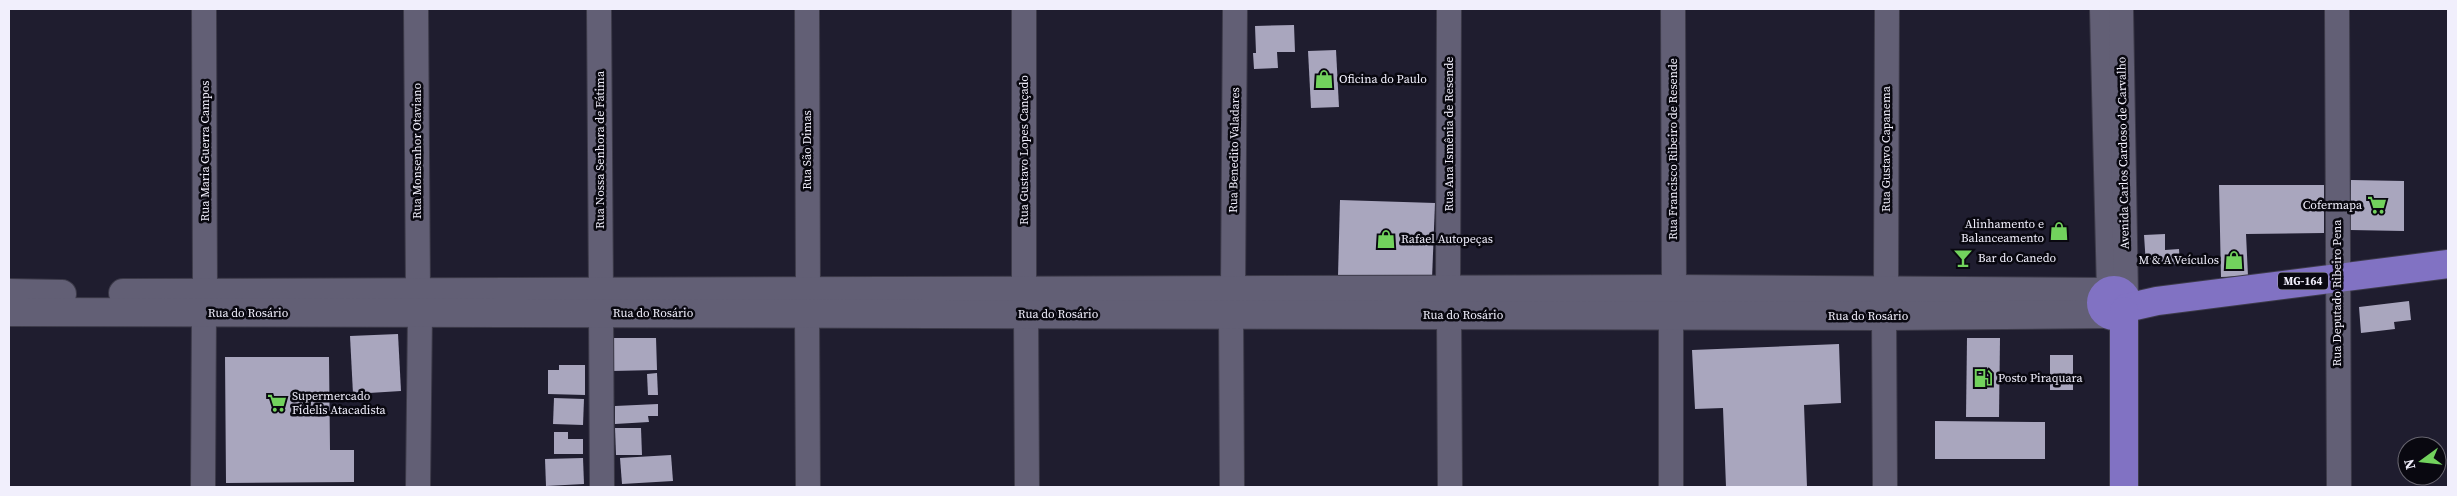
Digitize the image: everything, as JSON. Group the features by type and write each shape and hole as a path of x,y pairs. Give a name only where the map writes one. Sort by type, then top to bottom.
{"main road":[{"name":"MG-164","path":"2116,304 2157,301 2448,264"},
{"name":"Rua do Rosário","path":"9,293 205,303"},
{"name":"Rua do Rosário","path":"9,312 205,303 1672,302 2116,304"},
{"name":"Avenida Carlos Cardoso de Carvalho","path":"2106,487 2116,304"},
{"name":"Avenida Carlos Cardoso de Carvalho","path":"2116,304 2124,487"}],"street":[{"name":"Rua Maria Guerra Campos","path":"203,487 205,303 204,9"},
{"name":"Rua Monsenhor Otaviano","path":"416,9 418,487"},
{"name":"Rua Nossa Senhora de Fátima","path":"598,9 602,487"},
{"name":"Rua São Dimas","path":"807,9 808,487"},
{"name":"Rua Gustavo Lopes Cançado","path":"1024,9 1027,487"},
{"name":"Rua Benedito Valadares","path":"1232,487 1235,9"},
{"name":"Rua Ana Ismênia de Resende","path":"1449,9 1448,302 1450,487"},
{"name":"Rua Francisco Ribeiro de Resende","path":"1671,487 1673,9"},
{"name":"Rua Gustavo Capanema","path":"1885,487 1887,9"},
{"name":"Avenida Carlos Cardoso de Carvalho","path":"2102,9 2116,304"},
{"name":"Avenida Carlos Cardoso de Carvalho","path":"2116,304 2122,9"},
{"name":"Rua Deputado Ribeiro Pena","path":"2337,9 2339,487"}],"building":[{"path":"1294,25 1295,52 1277,52 1278,68 1254,69 1253,53 1256,53 1255,26"},
{"name":"Oficina do Paulo","path":"1336,50 1339,107 1311,108 1308,51"},
{"name":"Cofermapa","path":"2351,180 2404,181 2404,231 2350,230"},
{"path":"2219,185 2324,185 2324,233 2246,234 2248,276 2221,277"},
{"name":"Rafael Autopeças","path":"1340,200 1435,203 1432,279 1338,276"},
{"path":"2165,234 2165,250 2179,249 2180,264 2146,265 2144,235"},
{"path":"2409,301 2411,320 2394,322 2395,329 2361,333 2359,307"},
{"path":"398,334 401,391 353,394 350,336"},
{"path":"612,338 656,338 657,370 612,371"},
{"name":"Posto Piraquara","path":"1967,338 2000,338 1999,417 1966,417"},
{"path":"1839,344 1841,403 1804,405 1807,487 1726,487 1723,408 1695,409 1692,350"},
{"path":"2050,355 2073,355 2073,390 2050,390"},
{"name":"Supermercado Fidelis Atacadista","path":"225,357 329,357 330,450 354,450 354,482 226,483"},
{"path":"559,365 585,365 585,395 548,394 548,370 559,370"},
{"path":"657,373 658,395 648,395 647,374"},
{"path":"554,398 584,399 583,425 553,424"},
{"path":"658,404 658,416 648,416 649,422 615,424 615,406"},
{"path":"1935,421 2045,422 2045,459 1935,459"},
{"path":"615,428 641,428 642,455 616,455"},
{"path":"554,432 568,432 568,439 583,439 583,454 554,454"},
{"path":"671,455 673,481 622,484 620,458"},
{"path":"583,458 584,484 546,486 545,459"}],"place":[{"name":"Oficina do Paulo","path":"1324,79"},
{"name":"Cofermapa","path":"2377,205"},
{"name":"Alinhamento e Balanceamento","path":"2059,231"},
{"name":"Rafael Autopeças","path":"1386,239"},
{"name":"Bar do Canedo","path":"1963,258"},
{"name":"M & A Veículos","path":"2234,260"},
{"name":"Posto Piraquara","path":"1983,378"},
{"name":"Supermercado Fidelis Atacadista","path":"277,403"}]}
